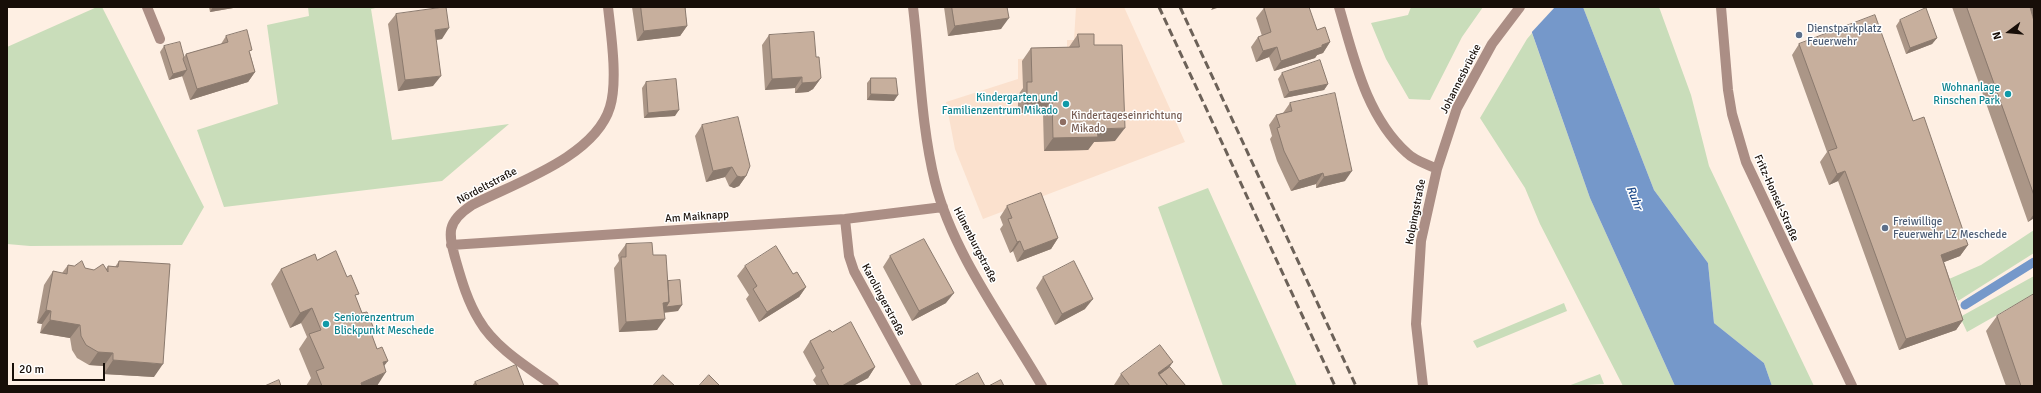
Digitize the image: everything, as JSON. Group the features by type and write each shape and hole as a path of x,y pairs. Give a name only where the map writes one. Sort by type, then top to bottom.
{"street":[{"path":"146,7 160,39"},
{"name":"Nördeltstraße","path":"554,386 503,348 480,322 464,289 451,245 450,226 460,213 489,196 557,163 596,133 603,125 611,106 613,78 613,60 608,7"},
{"name":"Hünenburgstraße","path":"913,7 929,155 935,183 943,207 965,256 1042,386"},
{"name":"Kolpingstraße","path":"1339,7 1361,80 1371,104 1383,124 1408,154 1437,169 1421,241 1416,324 1423,386"},
{"name":"Johannesbrücke","path":"1437,169 1457,108 1492,44 1520,7"},
{"name":"Fritz-Honsel-Straße","path":"1721,7 1728,90 1732,114 1746,162 1852,386"},
{"name":"Am Maiknapp","path":"451,245 845,219 943,207"},
{"name":"Karolingerstraße","path":"845,219 849,256 854,271 917,386"}],"shaded area":[{"name":"Kindertageseinrichtung Mikado","path":"1076,7 1124,7 1185,142 983,219 955,149 946,102 1018,79 1018,59 1067,57 1067,40 1074,40"}],"green space":[{"path":"97,7 102,7 204,207 182,245 30,246 7,244 7,47"},
{"path":"308,7 380,7 371,9 392,140 509,124 442,181 224,207 197,130 278,104 267,25 309,16"},
{"path":"1411,7 1483,7 1462,37 1430,100 1409,99 1386,59 1371,23 1408,15"},
{"path":"1583,7 1659,7 1691,95 1709,166 1814,386 1772,386 1764,363 1714,323 1708,263 1654,190"},
{"path":"1532,33 1590,198 1675,386 1623,386 1540,224 1525,188 1480,118"},
{"path":"1208,188 1297,386 1223,386 1158,207"},
{"path":"2034,230 2034,253 1958,301 1949,279 1981,265"},
{"path":"2034,276 2034,294 1967,332 1960,317"},
{"path":"1564,303 1567,311 1477,348 1473,341"},
{"path":"1600,374 1604,384 1568,386"}],"water":[{"name":"Ruhr","path":"1523,7 1583,7 1654,190 1708,263 1714,323 1764,363 1772,386 1675,386 1590,198"}],"pier":[{"path":"1521,7 1555,7 1530,34"}],"building":[{"path":"446,7 449,28 435,30 441,76 405,80 396,14"},
{"path":"641,7 685,7 687,26 644,31"},
{"path":"952,7 1007,7 1009,18 955,26"},
{"path":"1309,7 1317,30 1325,27 1330,42 1322,45 1322,47 1281,61 1277,47 1263,51 1258,37 1271,32 1264,8"},
{"name":"Wohnanlage Rinschen Park","path":"1967,7 2030,7 2034,21 2034,195"},
{"path":"1926,8 1937,38 1910,48 1900,20"},
{"path":"1875,15 1913,121 1924,117 1968,245 1941,255 1963,320 1906,339 1845,171 1837,174 1828,151 1837,148 1799,44"},
{"path":"247,30 252,50 249,51 255,72 197,89 186,54 228,42 226,36"},
{"path":"814,32 816,57 819,57 821,78 816,82 802,83 802,77 772,79 769,35"},
{"name":"Kindergarten und Familienzentrum Mikado","path":"1078,34 1094,34 1094,45 1122,45 1125,128 1097,129 1098,137 1053,138 1052,99 1027,100 1027,82 1032,82 1031,48 1079,47"},
{"path":"180,42 184,57 183,59 187,70 173,74 164,46"},
{"path":"1320,60 1328,84 1289,92 1282,73"},
{"path":"871,78 896,78 898,95 871,94"},
{"path":"676,79 679,110 648,113 646,82"},
{"path":"1335,93 1352,171 1324,177 1323,173 1299,181 1284,151 1277,128 1280,127 1276,115 1292,111 1290,103"},
{"path":"738,117 750,166 746,176 741,177 737,176 732,167 713,171 702,125"},
{"path":"1041,193 1058,238 1024,251 1020,241 1017,242 1008,219 1012,218 1007,206"},
{"path":"924,239 954,293 919,311 890,256"},
{"path":"652,243 653,255 666,255 669,302 663,303 665,319 626,322 621,257 626,257 626,244"},
{"path":"776,246 793,274 797,272 806,287 767,312 753,289 757,286 745,266"},
{"name":"Seniorenzentrum Blickpunkt Meschede","path":"336,251 347,277 351,275 359,294 355,295 362,313 367,312 374,329 370,330 377,349 382,347 388,361 383,362 386,372 361,383 362,386 322,386 316,371 324,368 309,334 321,330 312,308 300,313 281,269 315,254 317,260"},
{"path":"82,261 85,268 94,270 103,264 108,272 108,266 118,267 119,261 170,264 163,364 113,360 113,353 98,352 86,345 81,336 80,325 50,320 51,311 46,310 53,271 67,274 68,265 74,266"},
{"path":"1074,261 1093,299 1062,314 1043,277"},
{"path":"680,280 682,305 666,307 669,302 668,281"},
{"path":"2034,294 2034,386 2021,386 1997,316"},
{"path":"851,322 875,367 842,386 829,386 821,370 824,368 810,341 830,330 832,332"},
{"path":"1160,345 1173,362 1158,373 1168,386 1130,386 1121,374"},
{"path":"516,365 524,386 477,386 475,382"},
{"path":"1170,367 1186,386 1168,386 1159,375"},
{"path":"978,373 985,386 954,386"},
{"path":"663,375 675,386 653,386"},
{"path":"709,375 720,386 699,386"},
{"path":"279,380 281,386 265,386"},
{"path":"1001,380 1004,386 989,386"}],"waterway":[{"path":"1965,305 2034,262"}],"railway":[{"path":"1159,7 1335,386"},
{"path":"1180,7 1356,386"}],"place":[{"name":"Dienstparkplatz Feuerwehr","path":"1799,35"},
{"name":"Wohnanlage Rinschen Park","path":"2008,94"},
{"name":"Kindergarten und Familienzentrum Mikado","path":"1066,104"},
{"name":"Kindertageseinrichtung Mikado","path":"1063,122"},
{"name":"Freiwillige Feuerwehr LZ Meschede","path":"1885,228"},
{"name":"Seniorenzentrum Blickpunkt Meschede","path":"326,324"}]}
